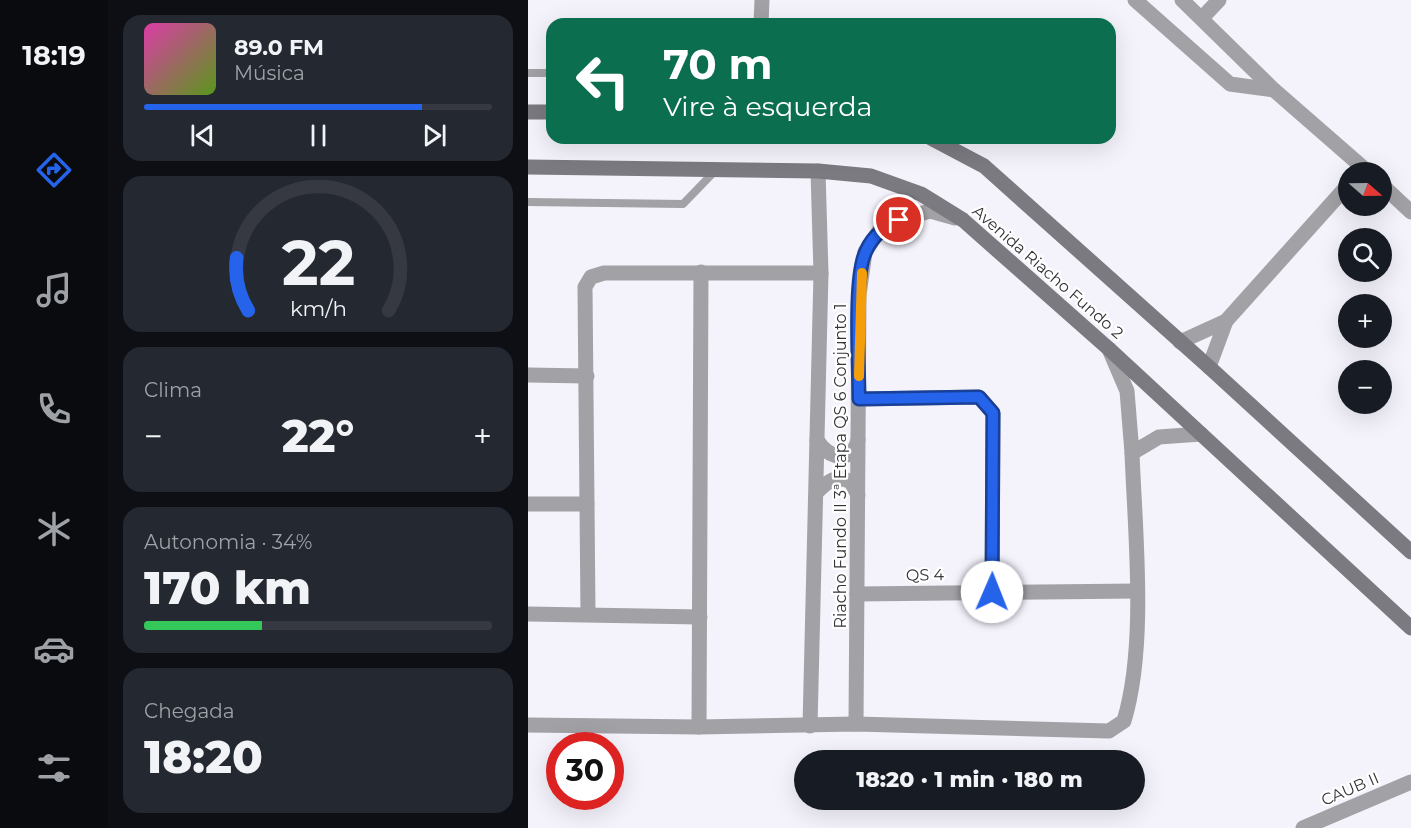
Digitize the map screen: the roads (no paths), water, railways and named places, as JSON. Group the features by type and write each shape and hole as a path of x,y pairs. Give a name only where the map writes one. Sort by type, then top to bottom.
{"main road":[{"path":"528,112 546,112"},
{"path":"942,144 984,166 1411,552"},
{"name":"Avenida Riacho Fundo 2","path":"528,167 818,171 871,176 921,194 963,220 1109,349 1411,628"}],"street":[{"path":"761,18 762,0"},
{"path":"1135,0 1230,84 1274,90"},
{"path":"1182,0 1274,90 1354,162"},
{"path":"1202,18 1219,0"},
{"name":"Riacho Fundo II 3ª Etapa QS 6 Conjunto 1","path":"810,726 821,273 818,171"},
{"path":"1392,194 1411,212"},
{"path":"1209,367 1226,321 1338,196"},
{"name":"Riacho Fundo II 3ª Etapa QS 6 Conjunto 1","path":"856,724 859,294 865,252 879,231 899,220 930,211 963,220"},
{"path":"699,727 701,272"},
{"path":"588,614 585,287 591,277 604,273 821,273"},
{"path":"1180,342 1226,321"},
{"path":"528,725 699,727 856,724 1109,731 1124,721 1134,681 1137,591 1132,453 1127,392 1109,349"},
{"path":"528,375 587,376"},
{"path":"859,399 979,397 993,413 992,592"},
{"path":"1132,453 1159,437 1201,434"},
{"path":"817,440 830,454 841,457 856,447 858,435"},
{"path":"817,492 833,478 845,479 855,486 858,498"},
{"path":"528,504 586,504"},
{"name":"QS 4","path":"857,594 1137,591"},
{"path":"528,614 700,617"},
{"name":"CAUB II","path":"1303,828 1411,782"}],"lane":[{"path":"528,73 546,73"},
{"path":"528,202 683,204 715,171"}]}
